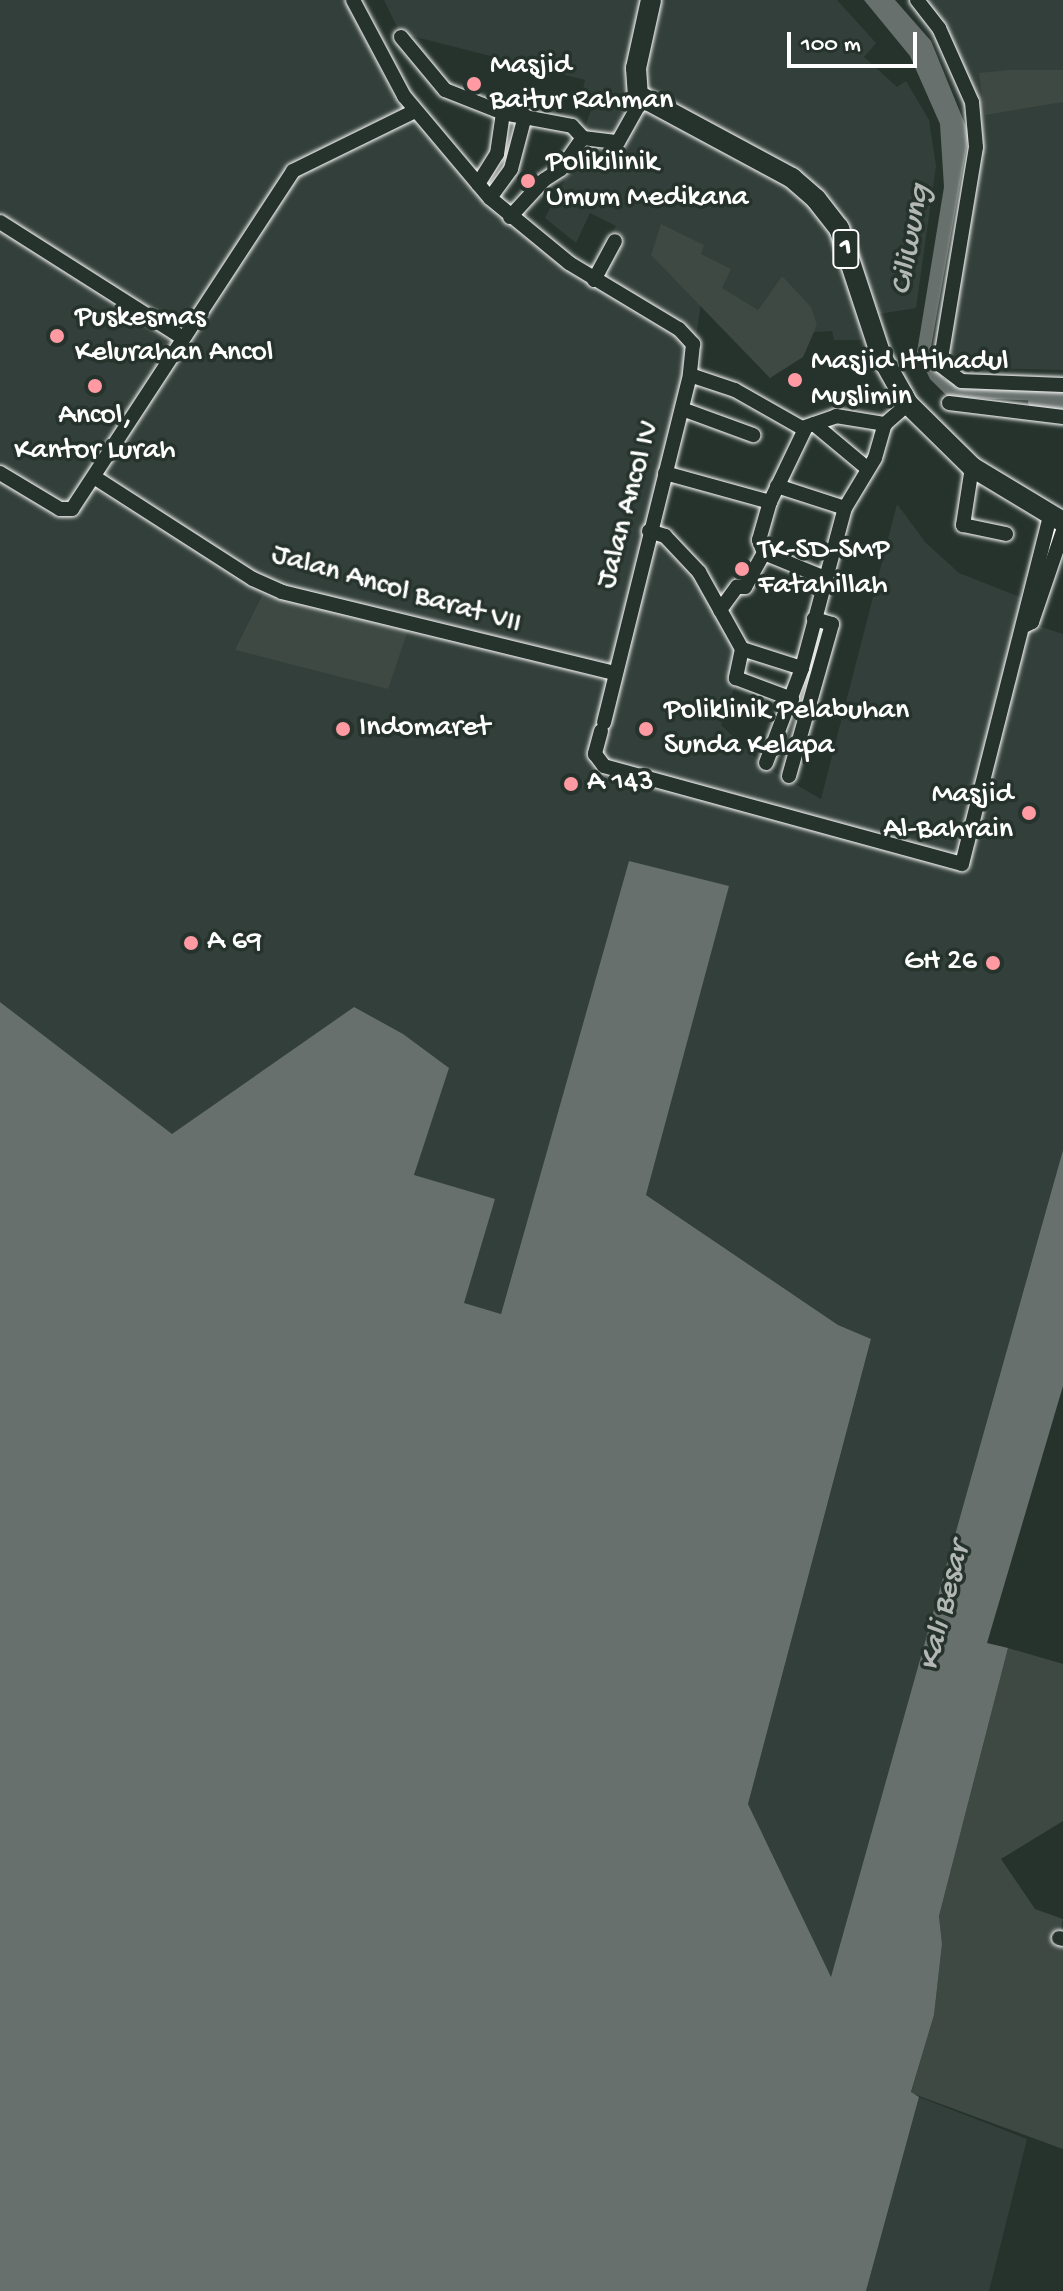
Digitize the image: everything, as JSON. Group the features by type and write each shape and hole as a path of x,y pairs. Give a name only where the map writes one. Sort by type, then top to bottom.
{"highway":[{"path":"642,99 636,91 636,68 651,0"},
{"name":"1","path":"642,99 792,178 824,208 842,235 881,356 908,404 972,467 1059,523"}],"street":[{"path":"353,0 415,111 510,217 594,280 615,241"},
{"path":"917,0 939,28 972,102 976,147 940,365 961,381 1063,385"},
{"path":"401,37 445,90 503,113 572,126 583,138 618,142 642,99"},
{"path":"0,473 66,511 94,477 181,337 293,171 415,111"},
{"path":"478,184 497,154 503,113"},
{"path":"490,198 511,169 525,116"},
{"path":"510,217 544,180 561,169 583,138"},
{"path":"0,222 181,337"},
{"name":"Jalan Ancol IV","path":"594,280 685,334 693,350 682,409 595,754 604,766 962,864 1024,626 1059,523"},
{"path":"690,375 735,390 810,426 868,469"},
{"path":"949,403 1063,417"},
{"path":"766,763 802,668 845,508 868,469 885,424 908,404"},
{"path":"682,409 753,435"},
{"path":"825,578 764,553 759,540 770,502 810,426 836,416 885,424"},
{"path":"972,467 963,525 1006,534"},
{"path":"665,473 770,502"},
{"name":"Jalan Ancol Barat VII","path":"94,477 253,579 282,592 615,673"},
{"path":"777,486 845,508"},
{"path":"649,531 665,536 691,562 720,610 742,649 736,678 792,699"},
{"path":"720,610 737,587 745,587 764,553"},
{"path":"789,776 832,624 814,619"},
{"path":"742,649 802,668"}],"shaded area":[{"path":"0,0 345,0 397,102 530,240 592,275 616,226 590,213 576,243 545,218 568,174 594,102 581,98 585,80 400,33 384,0 837,0 876,43 864,57 897,87 906,81 929,120 936,166 916,308 859,317 862,340 834,340 832,331 814,332 817,325 782,276 758,310 651,254 701,303 694,350 646,537 702,563 749,646 721,725 764,766 821,799 897,504 926,543 959,573 1040,605 1035,625 1063,634 1063,1150 831,1978 748,1804 871,1340 838,1325 646,1195 728,886 629,862 501,1314 464,1304 414,1176 431,1118 354,1007 172,1135 0,1002"},
{"path":"918,0 1063,0 1063,370 943,367 973,191 961,188 969,134 966,121 975,119"},
{"path":"1063,70 1063,102 985,115 979,73"},
{"path":"661,224 704,245 701,254 731,269 722,288 758,310 782,276 811,307 817,325 803,357 770,378 651,255"},
{"path":"263,594 408,630 388,689 235,650"},
{"path":"1008,1648 1063,1664 1063,1821 1001,1859 1035,1909 1063,1919 1058,1943 1063,1946 1063,2149 911,2093 934,2015 942,1944 939,1916"},
{"path":"919,2097 1027,2139 989,2291 866,2291"}],"water":[{"path":"864,0 895,0 931,41 969,134 929,358 944,379 964,387 1063,390 1063,402 948,397 930,379 917,352 944,187 940,124 910,56"},
{"name":"Kali Besar","path":"629,861 729,886 646,1195 838,1325 871,1339 748,1804 831,1977 1063,1150 1063,1386 987,1643 1008,1648 939,1916 942,1944 934,2015 911,2092 919,2097 866,2291 0,2291 0,1002 172,1134 354,1007 403,1034 449,1068 414,1175 495,1199 464,1303 501,1314"}],"waterway":[{"name":"Ciliwung","path":"1036,402 1063,403"}],"place":[{"name":"Masjid Baitur Rahman","path":"474,84"},
{"name":"Polikilinik Umum Medikana","path":"528,181"},
{"name":"Puskesmas Kelurahan Ancol","path":"57,336"},
{"name":"Masjid Ittihadul Muslimin","path":"795,380"},
{"name":"Ancol, Kantor Lurah","path":"95,386"},
{"name":"TK-SD-SMP Fatahillah","path":"742,569"},
{"name":"Indomaret","path":"343,729"},
{"name":"Poliklinik Pelabuhan Sunda Kelapa","path":"646,729"},
{"name":"A 143","path":"571,784"},
{"name":"Masjid Al-Bahrain","path":"1029,813"},
{"name":"A 69","path":"191,943"},
{"name":"GH 26","path":"993,963"}]}
